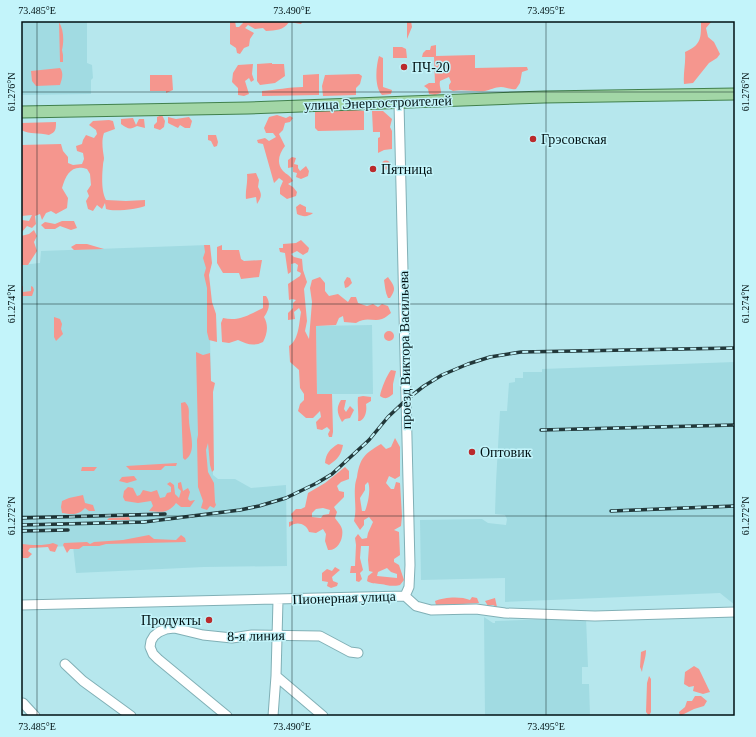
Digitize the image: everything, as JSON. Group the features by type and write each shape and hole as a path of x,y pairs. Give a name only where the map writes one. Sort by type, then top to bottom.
{"main road":[{"name":"улица Энергостроителей","path":"21,112 735,94"}],"street":[{"name":"проезд Виктора Васильева","path":"398,103 410,565 409,587 404,596"},
{"name":"Пионерная улица","path":"21,605 404,596 416,606 431,610 476,609 505,613 595,616 735,612"},
{"path":"273,716 276,676 278,600"},
{"name":"8-я линия","path":"227,716 153,654 150,647 154,636 166,629 174,628 203,635 232,638 252,635 320,636 350,652 358,653"},
{"path":"65,664 83,681 131,716"},
{"path":"276,676 323,716"},
{"path":"22,703 31,714"}],"shaded area":[{"path":"21,21 87,21 87,63 92,65 93,78 91,80 91,94 21,95"},
{"path":"230,21 235,21 236,27 239,27 243,21 303,21 301,24 289,22 282,29 266,31 263,28 255,29 248,25 245,28 254,33 250,39 249,46 244,48 240,54 237,53 236,48 230,44"},
{"path":"407,21 411,21 412,27 407,39"},
{"path":"701,21 712,21 706,28 708,37 714,42 720,54 709,63 693,83 684,84 685,52 698,43 701,32"},
{"path":"59,22 63,36 63,62 60,62"},
{"path":"436,45 436,56 475,55 475,68 527,67 528,70 522,72 520,83 516,89 497,87 485,91 453,91 449,89 451,82 449,77 440,81 441,93 435,95 429,94 428,89 424,86 429,83 435,83 434,57 422,57 426,50 430,50 431,46"},
{"path":"393,47 402,47 406,49 407,58 393,58"},
{"path":"379,56 383,58 383,87 392,90 391,94 382,95 379,91 377,82 377,65"},
{"path":"253,64 252,74 254,80 251,82 249,78 245,81 249,94 244,96 238,95 238,88 232,82 233,73 238,65"},
{"path":"257,64 284,64 285,76 275,83 260,85 257,81"},
{"path":"60,68 62,78 60,85 36,86 32,81 31,71"},
{"path":"319,74 319,95 262,96 262,91 303,87 303,75"},
{"path":"359,74 362,76 360,84 356,88 356,95 323,96 322,86 325,75"},
{"path":"150,75 172,75 173,90 166,93 166,91 150,91"},
{"path":"315,111 364,111 364,130 318,131 315,128"},
{"path":"372,111 383,111 392,119 390,127 392,131 392,149 384,150 378,153 378,138 380,137 380,132 373,132"},
{"path":"162,115 165,121 164,127 160,130 154,128 154,125 157,122 157,117"},
{"path":"277,115 286,118 290,116 293,118 290,122 285,123 283,130 279,134 285,146 281,152 279,162 283,171 290,176 293,181 288,184 297,192 296,196 287,199 280,194 280,188 283,181 279,178 274,183 263,144 258,143 257,140 265,138 269,141 276,137 273,133 266,133 264,128 269,117"},
{"path":"168,117 176,119 189,117 192,121 190,128 185,128 180,125 178,128 168,123"},
{"path":"133,118 136,125 139,119 144,119 145,128 137,126 129,128 121,124 121,119"},
{"path":"93,121 113,121 115,129 104,133 103,136 102,146 104,158 102,183 104,196 106,200 145,200 145,206 132,209 109,210 106,209 105,203 102,209 97,205 93,211 88,209 86,201 89,196 87,191 91,185 90,174 87,169 77,168 70,171 65,178 62,188 68,198 67,208 56,214 51,211 46,213 42,220 40,214 35,216 36,224 32,228 27,226 22,232 22,220 29,221 32,215 21,216 21,145 61,144 63,151 68,157 68,163 73,165 82,164 84,159 83,153 77,151 76,146 82,144 86,135 94,138 97,134 96,130 89,125"},
{"path":"56,122 55,130 49,135 21,130 21,123"},
{"path":"208,135 216,135 218,142 217,146 214,147 211,141 208,140"},
{"path":"292,157 296,158 294,164 298,165 300,171 306,166 309,171 308,176 301,179 296,177 297,173 293,172 293,167 288,168 288,160"},
{"path":"384,161 388,161 390,165 388,169 384,169 382,167 382,163"},
{"path":"256,173 259,180 258,187 261,196 257,204 256,197 246,199 247,174"},
{"path":"300,204 306,207 306,212 313,213 305,216 297,214 296,207"},
{"path":"62,221 74,221 77,228 71,230 60,226 55,229 45,229 41,225 45,222 55,224"},
{"path":"34,230 37,236 34,242 37,251 28,265 21,265 21,236 29,234"},
{"path":"301,240 309,248 308,252 303,255 297,251 291,254 294,257 302,259 303,270 307,282 304,289 307,321 305,331 309,339 312,302 310,288 312,280 320,277 325,283 325,291 329,296 338,294 348,302 351,297 356,297 358,303 367,306 373,304 378,307 382,304 388,306 391,313 382,319 367,319 356,323 344,322 343,316 339,318 336,325 316,326 317,394 332,394 332,437 329,437 328,434 330,430 327,427 322,430 317,429 316,422 321,417 320,411 313,418 306,418 298,411 300,404 304,400 304,394 300,388 299,370 290,362 289,346 297,336 301,312 299,308 294,312 295,319 288,320 288,313 293,308 293,303 296,300 289,300 288,284 300,276 301,273 297,271 298,265 295,263 291,264 291,272 288,274 285,253 280,252 279,248 283,248 283,244 296,243"},
{"path":"76,244 87,244 104,249 74,250 71,247"},
{"path":"204,245 210,245 212,263 209,275 212,302 216,314 217,342 209,340 207,332 207,288 204,275 206,268 203,258 205,252"},
{"path":"208,245 213,475 218,479 235,479 251,488 286,485 287,566 204,567 76,573 73,546 21,548 21,265 40,263 41,251"},
{"path":"222,245 222,250 239,250 241,259 244,261 262,260 259,277 241,279 239,273 223,273 217,263 217,247"},
{"path":"347,277 350,278 352,283 345,288 344,282"},
{"path":"388,277 394,287 390,298 388,298 386,294 384,280"},
{"path":"23,286 23,292 31,291 31,286 33,287 34,290 32,296 21,296 21,287"},
{"path":"263,296 266,296 269,304 264,317 267,324 267,330 263,342 253,345 238,340 229,343 222,342 221,323 223,318 239,318 263,308"},
{"path":"54,317 60,319 63,334 56,341 54,337"},
{"path":"372,325 373,394 317,394 316,326"},
{"path":"387,331 391,331 394,336 391,341 387,341 384,338 384,334"},
{"path":"196,352 203,355 210,353 211,381 215,383 213,392 214,470 212,472 208,443 206,450 208,472 214,483 216,505 214,508 210,506 207,510 201,508 203,501 198,487"},
{"path":"735,362 735,605 720,593 505,602 505,578 421,580 420,520 482,519 488,523 506,525 507,519 505,515 495,514 500,411 507,411 509,383 515,382 515,378 523,378 523,372 542,372 542,369"},
{"path":"391,370 396,371 393,384 393,394 384,398 380,396"},
{"path":"358,397 371,397 371,401 366,404 364,418 358,421"},
{"path":"341,400 346,400 344,409 346,412 350,406 354,410 350,418 345,419 342,422 338,411 338,406"},
{"path":"185,402 189,408 189,425 192,447 189,456 185,460 183,458 181,403"},
{"path":"395,438 400,447 400,476 395,479 389,476 386,483 391,489 394,489 396,482 400,483 402,516 401,526 394,530 399,532 400,555 394,559 394,562 399,565 404,580 400,585 394,586 367,581 368,576 373,572 369,571 369,546 361,546 360,558 363,570 360,573 362,579 359,582 356,581 356,573 350,573 351,566 355,566 355,538 358,534 362,539 367,538 373,522 369,517 364,520 364,525 360,530 354,521 355,486 361,461 370,451 381,444 386,449 391,447","holes":["368,482 368,501 365,511 362,511 360,498 365,490 365,485","387,568 391,572 397,574 397,578 377,576 378,572"]},
{"path":"338,444 343,445 339,456 329,465 325,463 329,452"},
{"path":"177,463 176,466 165,466 161,470 130,470 126,466"},
{"path":"82,467 97,467 94,471 81,471"},
{"path":"345,467 349,471 349,479 341,482 337,486 339,491 344,492 344,497 334,507 337,512 335,518 341,526 342,536 340,543 332,550 328,550 325,541 326,534 323,529 316,533 309,532 306,527 300,524 295,524 289,527 289,522 293,521 291,514 296,509 305,507 308,493 325,483","holes":["323,508 330,510 329,514 323,515 321,518 312,517 312,513 316,509"]},
{"path":"134,476 137,480 127,483 119,481 122,477"},
{"path":"170,482 174,485 175,494 179,498 181,491 178,488 178,483 181,482 183,491 188,488 190,492 188,499 190,501 195,500 190,507 181,507 176,503 167,511 149,511 153,506 151,501 138,503 125,501 123,497 124,491 128,487 133,488 137,496 140,495 143,490 151,492 157,490 160,498 165,497 167,493 171,492 171,487 167,484"},
{"path":"83,495 85,503 93,505 95,511 89,511 85,508 77,513 62,513 62,501"},
{"path":"129,517 130,520 107,520 109,518"},
{"path":"149,535 154,539 176,540 181,535 185,538 186,542 83,546 79,549 70,549 67,553 63,545 64,543 87,542 90,544 94,542 123,540"},
{"path":"53,543 58,545 55,552 50,551 48,547 30,548 28,551 32,554 28,558 22,558 21,554 23,549 21,549 21,544 42,545"},
{"path":"335,567 340,570 332,577 333,581 338,583 337,586 331,588 327,586 328,582 322,581 322,573 327,569 332,571"},
{"path":"472,597 477,598 479,603 436,605 435,601 452,598 470,600"},
{"path":"495,598 497,607 493,605 488,606 485,601"},
{"path":"484,617 493,623 495,623 495,621 586,618 588,667 582,667 582,684 589,684 590,716 485,716"},
{"path":"646,650 642,672 640,667 641,652"},
{"path":"694,666 699,669 710,692 703,694 693,691 694,686 689,687 684,684 685,672"},
{"path":"649,676 651,679 651,712 649,716 646,712 647,683"},
{"path":"695,696 701,696 707,701 704,706 680,716 679,712 685,707 687,701 692,701"}],"railway":[{"path":"21,525 144,522 240,510 286,498 332,474 369,440 388,417 424,386 442,375 490,357 521,352 735,348"},
{"path":"541,430 735,425"},
{"path":"611,511 735,506"},
{"path":"21,518 165,514"},
{"path":"21,531 68,530"}],"place":[{"name":"ПЧ-20","path":"404,67"},
{"name":"Грэсовская","path":"533,139"},
{"name":"Пятница","path":"373,169"},
{"name":"Оптовик","path":"472,452"},
{"name":"Продукты","path":"209,620"}]}
